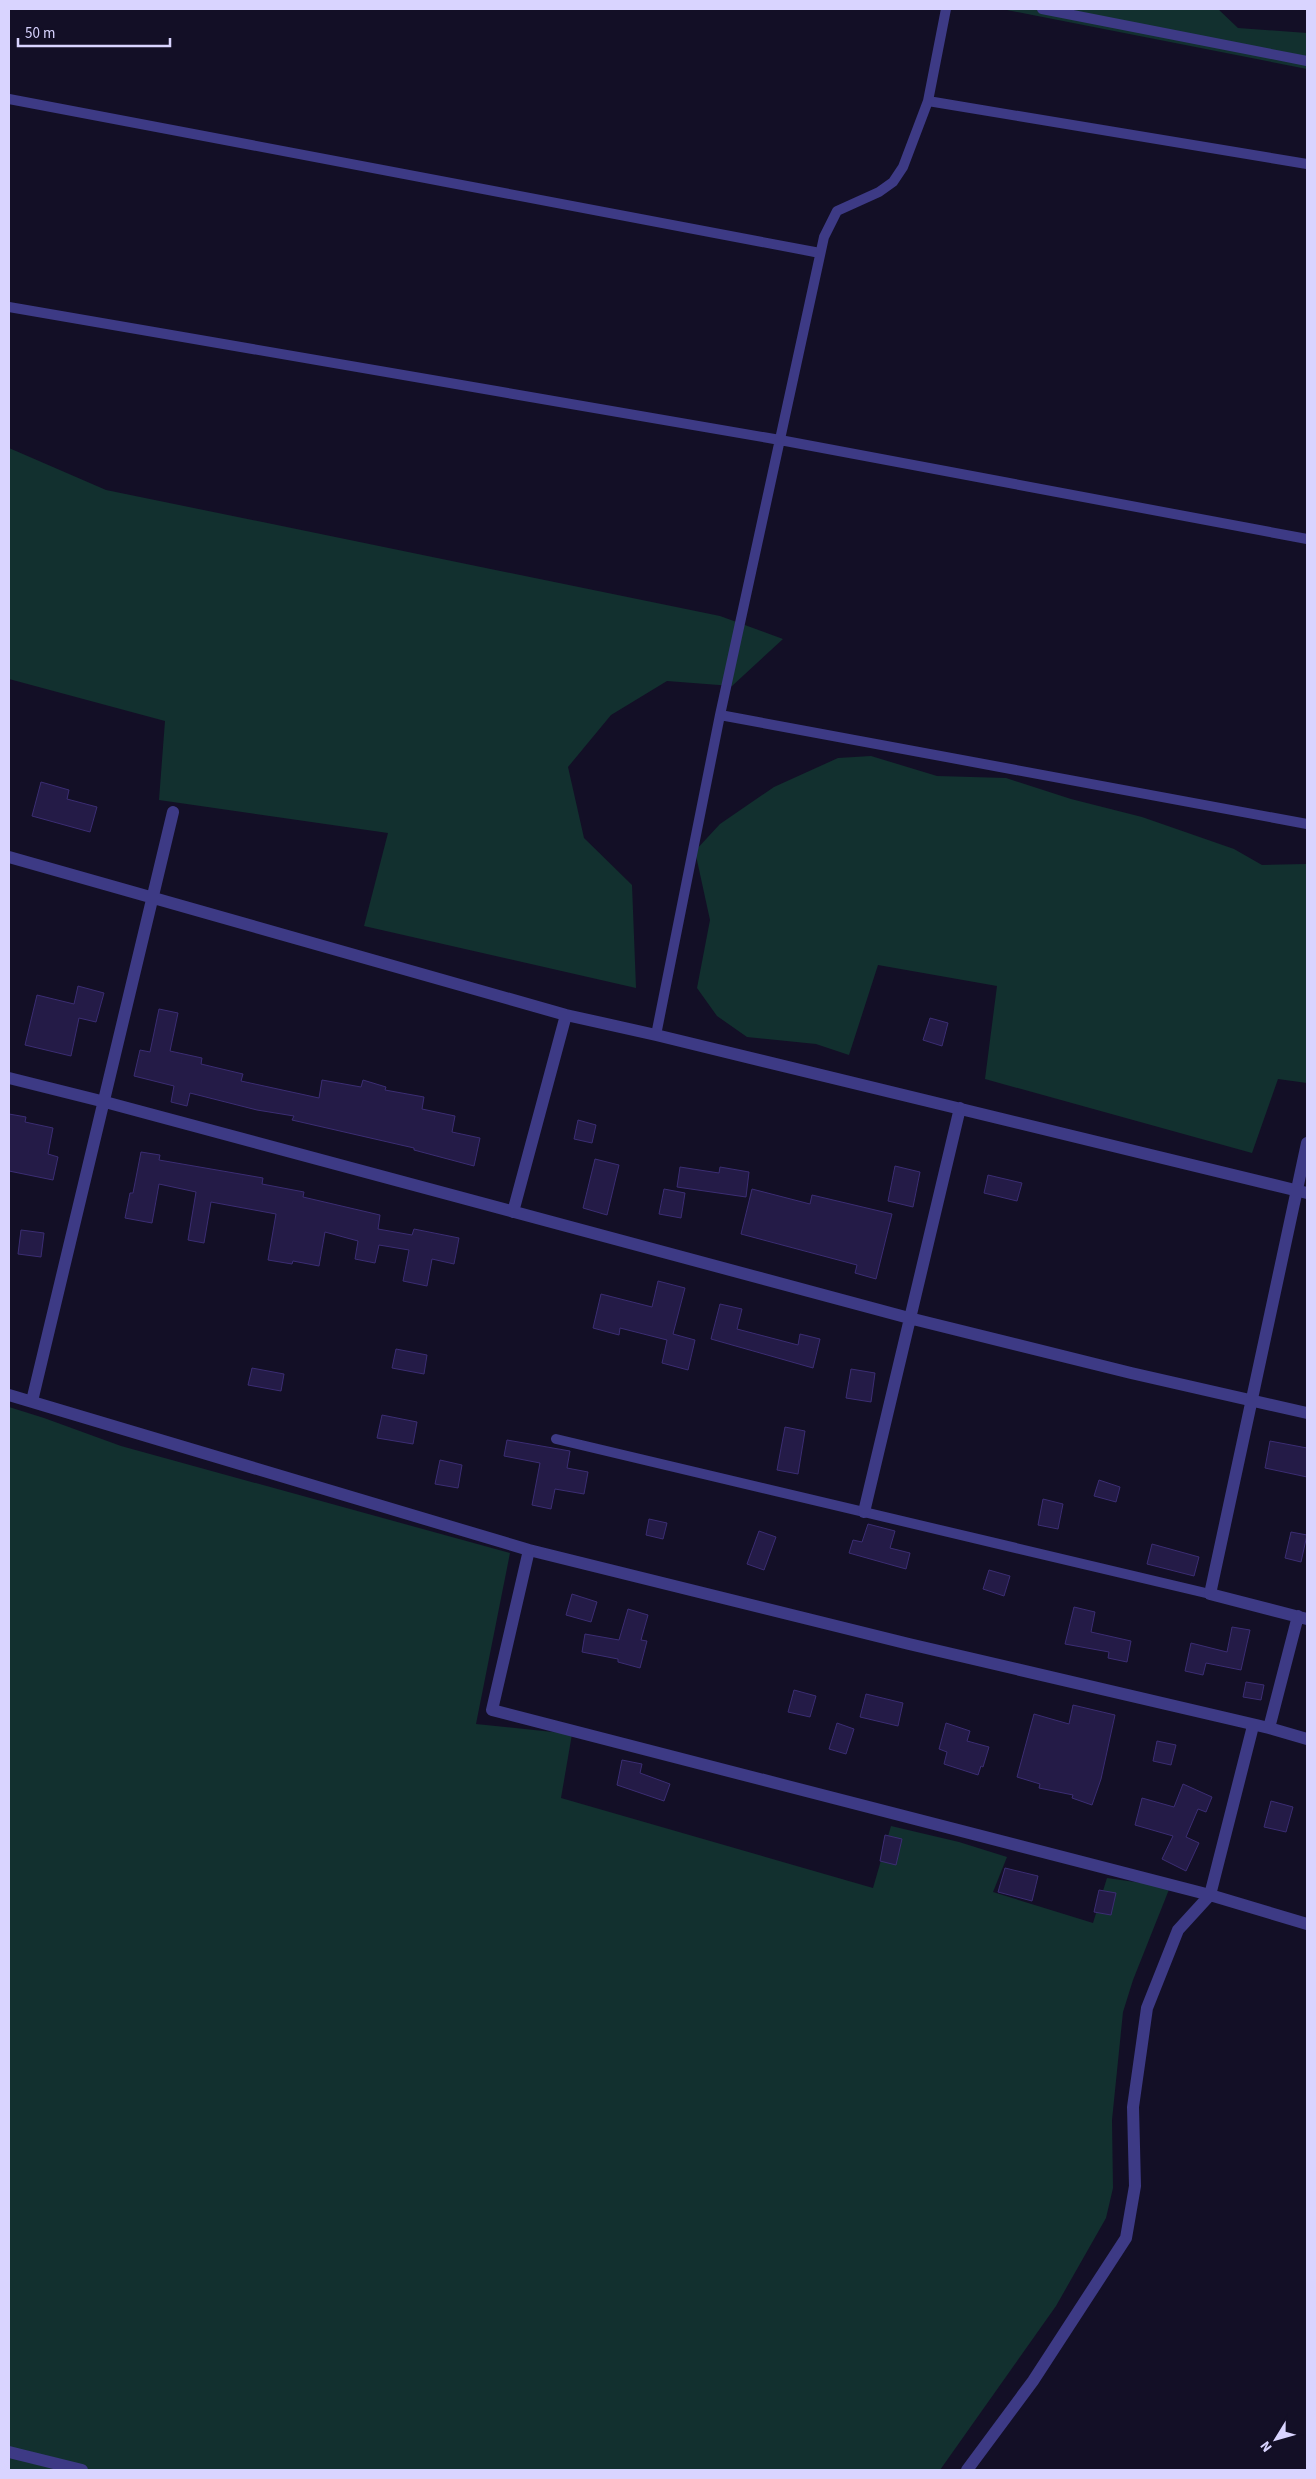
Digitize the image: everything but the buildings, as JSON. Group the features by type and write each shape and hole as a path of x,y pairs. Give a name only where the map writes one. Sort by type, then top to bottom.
{"street":[{"path":"32,1401 173,812"},
{"path":"9,857 153,896 566,1015 960,1108 1302,1192"},
{"path":"513,1212 566,1015"},
{"path":"9,1078 105,1102 909,1318 1131,1373 1307,1412"},
{"path":"864,1512 960,1108"},
{"path":"1269,1728 1302,1617 1210,1594 1252,1400 1302,1192 1307,1143"},
{"path":"9,1395 529,1550 1253,1726 1269,1728 1307,1739"},
{"path":"529,1550 492,1710 1210,1895 1307,1924"},
{"path":"967,2470 1032,2381 1126,2238 1135,2186 1133,2107 1147,2008 1178,1930 1210,1895 1253,1726"},
{"path":"9,2452 82,2470"}],"lane":[{"path":"656,1035 720,715 824,237 837,211 879,192 893,182 903,167 928,101 946,9"},
{"path":"1042,9 1307,61"},
{"path":"9,99 820,253"},
{"path":"928,101 1307,164"},
{"path":"9,307 780,440 1307,539"},
{"path":"720,715 1307,824"},
{"path":"556,1439 1210,1594"}],"green space":[{"path":"1002,9 1218,9 1238,28 1307,33 1307,69"},
{"path":"9,448 106,490 720,616 783,639 732,686 667,681 611,715 568,767 584,838 632,885 636,988 364,926 388,833 159,800 165,721 9,679"},
{"path":"871,756 937,776 1006,778 1071,799 1142,817 1234,849 1262,865 1307,864 1307,1083 1278,1079 1252,1153 985,1079 997,986 878,965 849,1055 816,1044 747,1037 717,1016 697,988 710,920 695,851 720,824 774,787 838,758"},
{"path":"9,1407 121,1446 510,1553 476,1724 572,1734 561,1798 873,1888 891,1826 959,1842 1007,1857 993,1892 1093,1923 1107,1878 1170,1887 1133,1980 1123,2012 1112,2120 1113,2188 1106,2218 1056,2306 940,2470 9,2470"}]}
